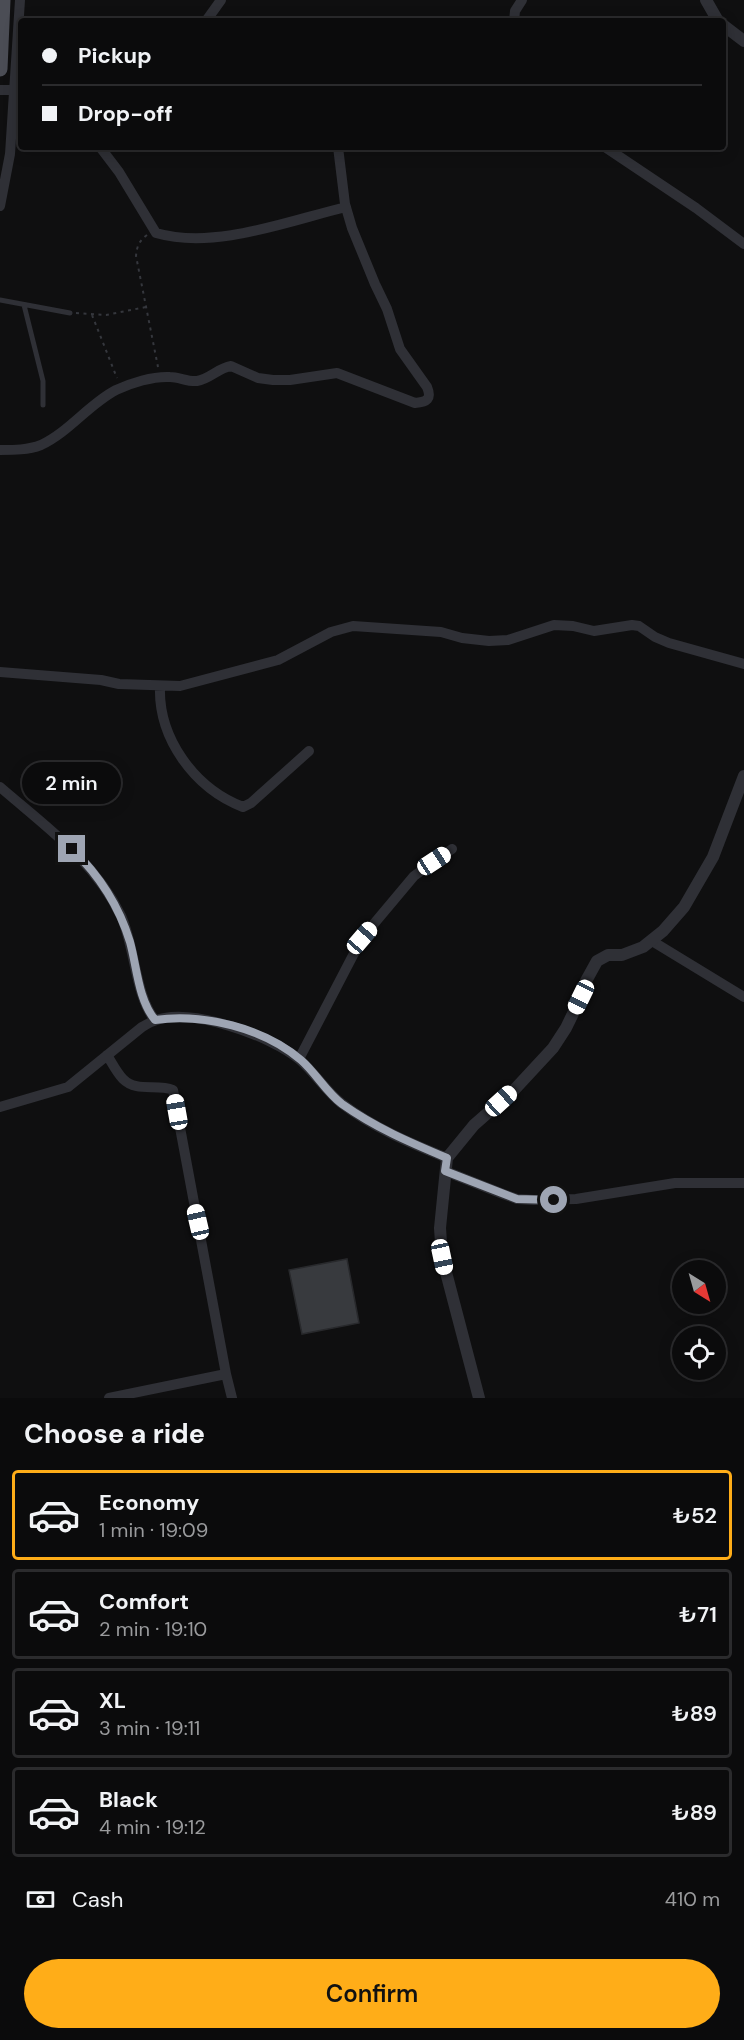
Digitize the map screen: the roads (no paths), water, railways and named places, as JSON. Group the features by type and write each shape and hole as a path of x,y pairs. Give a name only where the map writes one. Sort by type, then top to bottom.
{"main road":[{"path":"0,69 3,0"}],"street":[{"path":"21,0 21,18"},
{"path":"208,18 221,0"},
{"path":"514,18 515,11 522,0"},
{"path":"706,0 716,18"},
{"path":"726,27 744,41"},
{"path":"0,90 18,91"},
{"path":"0,206 18,98"},
{"path":"102,150 119,171 156,233 171,237 223,237 346,207"},
{"path":"0,450 19,450 40,445 102,399 120,389 160,377 194,381 204,379 231,366 258,378 273,380 290,380 338,373 415,404 424,403 429,399 430,394 427,387 400,349 387,309 362,255 346,207 338,150"},
{"path":"609,150 696,208 744,244"},
{"path":"0,672 160,686 191,684 278,660 332,632 353,626 431,631 489,641 508,640 554,625 573,626 594,631 632,625 639,626 669,643 744,664"},
{"path":"160,686 159,703 163,720 180,756 189,769 206,784 243,807 251,803 309,751"},
{"path":"479,1398 442,1257 440,1228 447,1158 474,1125 514,1089 553,1048 566,1028 597,961 608,955 622,954 644,947 663,932 684,907 712,857 744,776"},
{"path":"0,787 72,849 106,888 121,917 145,1003 155,1020"},
{"path":"298,1059 362,938 414,876 452,849"},
{"path":"651,940 744,997"},
{"path":"0,1107 68,1087 142,1027 155,1020 175,1017 236,1027 274,1042 298,1059 340,1102 387,1133 447,1158"},
{"path":"107,1055 123,1080 135,1087 165,1086 173,1090 232,1398"},
{"path":"445,1171 517,1199 534,1200 576,1199 675,1183 744,1183"},
{"path":"109,1398 130,1396 226,1374"}],"lane":[{"path":"0,300 70,313"},
{"path":"24,305 43,381 43,405"}]}
